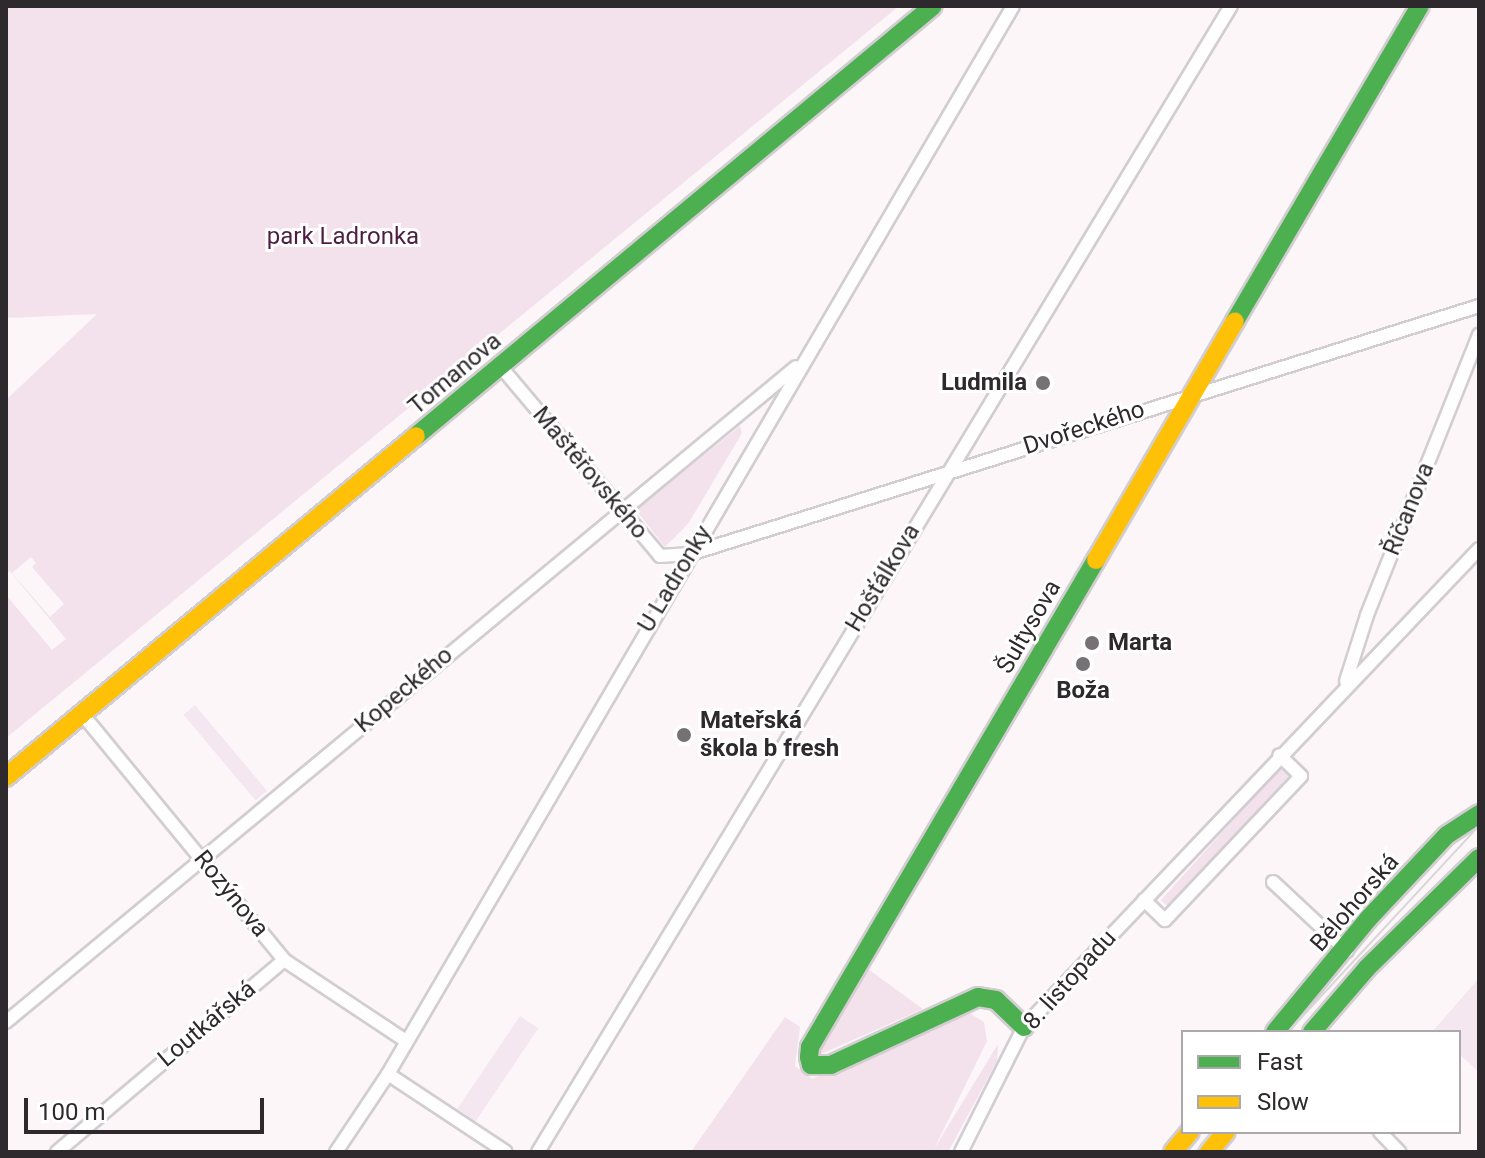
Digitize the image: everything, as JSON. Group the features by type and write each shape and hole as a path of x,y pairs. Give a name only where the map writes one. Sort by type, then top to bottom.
{"street":[{"name":"Tomanova","path":"6,777 933,6"},
{"name":"U Ladronky","path":"336,1152 388,1074 1013,6"},
{"name":"Hošťálkova","path":"538,1152 1231,6"},
{"name":"Šultysova","path":"1024,1027 996,1000 978,997 831,1065 811,1065 809,1057 810,1047 1420,6"},
{"name":"Dvořeckého","path":"690,554 1191,394 1479,306"},
{"name":"Říčanova","path":"1345,684 1367,615 1479,335"},
{"name":"Kopeckého","path":"6,1022 804,360"},
{"name":"Maštěřovského","path":"501,367 660,556 690,554"},
{"name":"8. listopadu","path":"961,1152 1024,1027 1345,684 1479,549"},
{"name":"Rozýnova","path":"83,715 284,960 406,1041"},
{"path":"1144,900 1165,920 1301,776 1279,755"},
{"name":"Bělohorská","path":"1277,1030 1347,951 1368,919 1447,835 1479,814"},
{"path":"1314,1030 1367,968 1479,858"},
{"path":"1273,882 1347,951"},
{"name":"Loutkářská","path":"57,1152 284,960"},
{"path":"388,1074 506,1152"},
{"path":"1173,1152 1188,1134"},
{"path":"1209,1152 1224,1134"},
{"path":"1382,1134 1399,1152"}],"shaded area":[{"path":"195,705 267,791 256,800 184,715"},
{"path":"1479,978 1479,1072 1461,1056 1461,1030 1434,1030"},
{"path":"520,1016 538,1028 476,1121 457,1109"}],"green space":[{"name":"park Ladronka","path":"6,6 899,6 6,738 6,595 52,650 66,639 10,571 6,574 6,400 97,314 6,318","holes":["31,557 36,563 32,567 64,604 50,617 12,573"]},
{"path":"740,426 742,433 688,524 665,547 636,510"},
{"path":"1280,768 1289,776 1170,908 1161,900"},
{"path":"868,969 923,1009 819,1055 821,1043"},
{"path":"966,1011 984,1022 987,1041 934,1149 998,1044 997,1061 948,1152 691,1152 785,1017 800,1027 795,1066 812,1079"}],"tram line":[{"path":"1290,1030 1479,826"},
{"path":"1196,1152 1210,1134"}],"traffic: fast":[{"path":"416,436 933,6"},
{"path":"1235,321 1420,6"},
{"path":"1024,1027 996,1000 978,997 831,1065 811,1065 809,1057 810,1047 1096,560"},
{"path":"1277,1030 1368,919 1447,835 1479,814"},
{"path":"1314,1030 1367,968 1479,858"}],"traffic: slow":[{"path":"1096,560 1235,321"},
{"path":"6,777 416,436"},
{"path":"1173,1152 1188,1134"},
{"path":"1209,1152 1224,1134"}],"place":[{"name":"Ludmila","path":"1043,383"},
{"name":"Marta","path":"1092,643"},
{"name":"Boža","path":"1083,664"},
{"name":"Mateřská škola b fresh","path":"684,735"}]}
